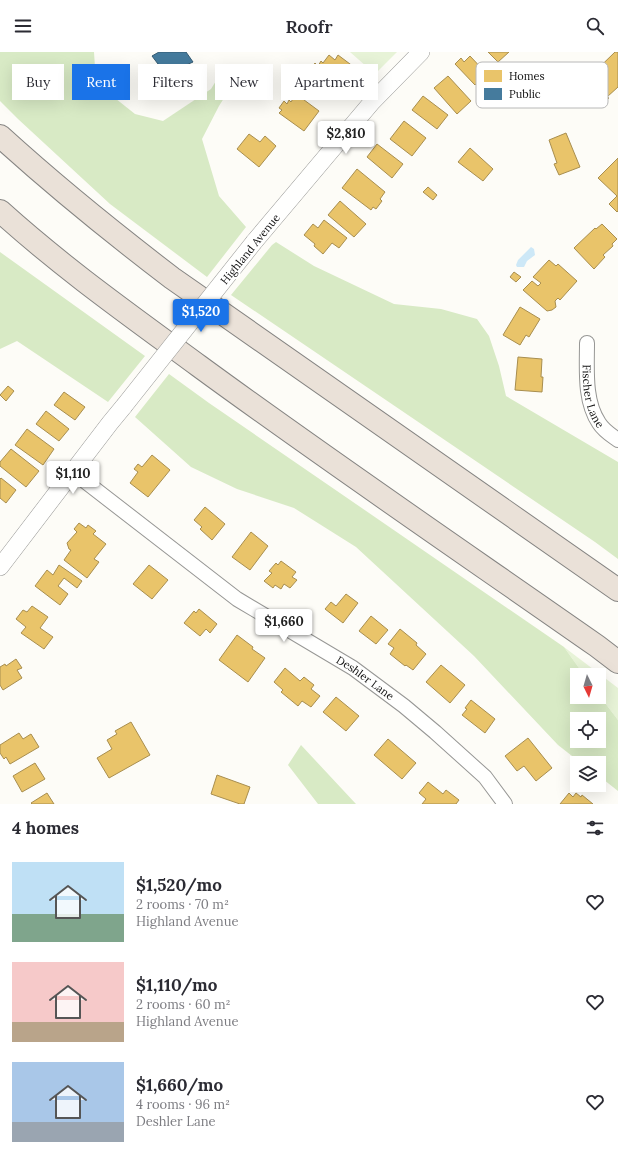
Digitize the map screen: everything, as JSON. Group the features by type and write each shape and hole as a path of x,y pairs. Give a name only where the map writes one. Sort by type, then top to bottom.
{"highway":[{"path":"0,136 42,174 172,278 618,590"},
{"path":"0,211 81,279 258,409 618,662"}],"street":[{"name":"Highland Avenue","path":"0,567 124,406 254,242 372,102 421,52"},
{"name":"Fischer Lane","path":"587,343 591,405 600,424 608,433 618,440"},
{"name":"Deshler Lane","path":"73,472 237,599 353,668 404,706 485,777 505,804"}],"green space":[{"path":"0,52 94,52 95,64 72,64 72,100 117,100 135,114 163,121 194,100 207,100 207,92 211,89 215,82 215,100 223,100 202,139 219,196 246,227 207,277 110,204 0,101"},
{"path":"350,52 397,52 378,71 378,64 364,64"},
{"path":"276,242 314,266 394,304 441,309 477,319 489,336 499,366 506,396 618,462 618,559 231,295"},
{"path":"0,252 145,356 108,402 17,341 0,349"},
{"path":"169,374 564,647 579,668 570,668 570,704 606,704 618,720 618,791 606,782 606,756 572,756 558,745 474,656 356,547 294,508 237,489 191,467 135,417"},
{"path":"564,647 592,668 579,668"},
{"path":"606,679 618,688 618,720 606,704"},
{"path":"301,745 356,804 318,804 288,765"}],"water":[{"path":"531,247 534,249 535,255 527,261 524,267 517,267 516,265 518,260"}],"building: Homes":[{"path":"488,52 509,52 498,62"},
{"path":"615,52 618,52 618,87 608,96 608,62 605,62"},
{"path":"329,55 335,60 338,55 350,64 319,64 321,61 323,63"},
{"path":"470,56 476,62 475,85 455,64 461,58 464,62"},
{"path":"448,76 471,101 457,114 434,88"},
{"path":"423,96 448,115 437,129 412,110"},
{"path":"289,100 291,102 292,100 304,100 319,111 304,131 279,113 282,110 279,108 284,101 287,104"},
{"path":"404,121 426,138 412,156 390,139"},
{"path":"566,133 580,167 559,175 554,164 557,163 549,140"},
{"path":"249,134 260,142 265,136 276,146 259,167 237,149"},
{"path":"377,144 403,164 392,178 367,157"},
{"path":"470,148 493,169 483,181 458,162"},
{"path":"618,158 617,212 609,204 617,196 598,178"},
{"path":"357,169 385,192 380,199 382,201 376,209 373,207 371,210 342,188"},
{"path":"428,187 437,195 433,200 423,192"},
{"path":"340,201 366,224 354,237 328,215"},
{"path":"324,220 347,238 339,248 332,243 323,254 314,246 315,244 304,235 313,224 318,228"},
{"path":"602,224 617,239 612,244 613,246 603,255 605,257 594,269 574,248 595,228 596,229"},
{"path":"549,260 556,266 558,264 577,281 560,300 558,298 555,301 556,307 547,311 523,290 532,281 538,286 541,283 533,277"},
{"path":"514,272 521,277 516,282 510,277"},
{"path":"520,307 540,319 529,337 526,335 520,345 503,335"},
{"path":"518,357 542,359 542,392 515,390"},
{"path":"8,386 14,391 6,401 0,395"},
{"path":"64,392 85,407 75,420 54,405"},
{"path":"46,411 69,429 59,441 36,424"},
{"path":"27,429 54,449 43,465 15,445"},
{"path":"11,449 39,471 26,487 0,466 0,462"},
{"path":"152,455 170,470 148,497 130,483 138,472 134,469 138,464 142,467"},
{"path":"1,478 16,490 6,503 0,498"},
{"path":"205,507 225,524 212,540 200,529 202,527 194,520"},
{"path":"79,523 86,528 88,525 96,531 93,534 106,544 94,559 99,562 87,578 64,560 71,550 69,549 67,543 77,532 74,529"},
{"path":"251,532 268,546 250,570 232,557"},
{"path":"281,561 296,572 292,577 297,580 290,588 284,584 281,589 275,585 273,588 264,581 272,573 269,571 276,563 278,565"},
{"path":"59,565 82,581 77,588 64,578 58,586 68,594 60,605 35,586 47,570 53,575"},
{"path":"149,565 168,580 152,599 133,584"},
{"path":"346,594 358,603 343,623 325,609 331,602 336,606"},
{"path":"32,606 48,617 40,628 53,637 44,649 21,633 26,627 16,619 23,610 27,612"},
{"path":"199,609 217,624 210,633 206,629 200,636 184,623 194,611 196,613"},
{"path":"371,616 388,630 376,644 359,631"},
{"path":"400,629 417,643 416,645 426,654 413,670 406,665 405,666 390,654 394,648 388,644"},
{"path":"237,635 253,647 252,649 265,658 248,682 219,660"},
{"path":"16,659 22,668 17,670 22,678 3,690 0,685 0,667 5,664 6,666"},
{"path":"441,665 465,685 450,703 426,682"},
{"path":"285,668 300,681 304,677 314,685 311,689 320,696 311,707 302,701 298,706 281,692 283,690 274,682"},
{"path":"336,697 359,716 346,731 323,712"},
{"path":"471,700 495,719 485,733 462,715 467,709 465,708"},
{"path":"131,722 150,755 109,778 97,758 112,749 107,740 117,734 115,731"},
{"path":"19,733 23,739 31,734 39,747 10,764 6,757 4,759 0,753 0,745"},
{"path":"528,738 552,768 536,781 524,766 517,771 505,756"},
{"path":"388,739 416,763 402,779 374,755"},
{"path":"35,763 45,779 22,792 13,776"},
{"path":"217,775 250,787 244,804 211,794"},
{"path":"428,782 443,794 446,790 459,800 456,804 422,804 426,799 419,793"},
{"path":"47,793 54,804 31,803"},
{"path":"569,793 573,797 576,793 581,797 582,795 593,804 560,804"}],"building: Public":[{"path":"159,52 186,52 193,62 188,64 158,64 152,56"}]}
